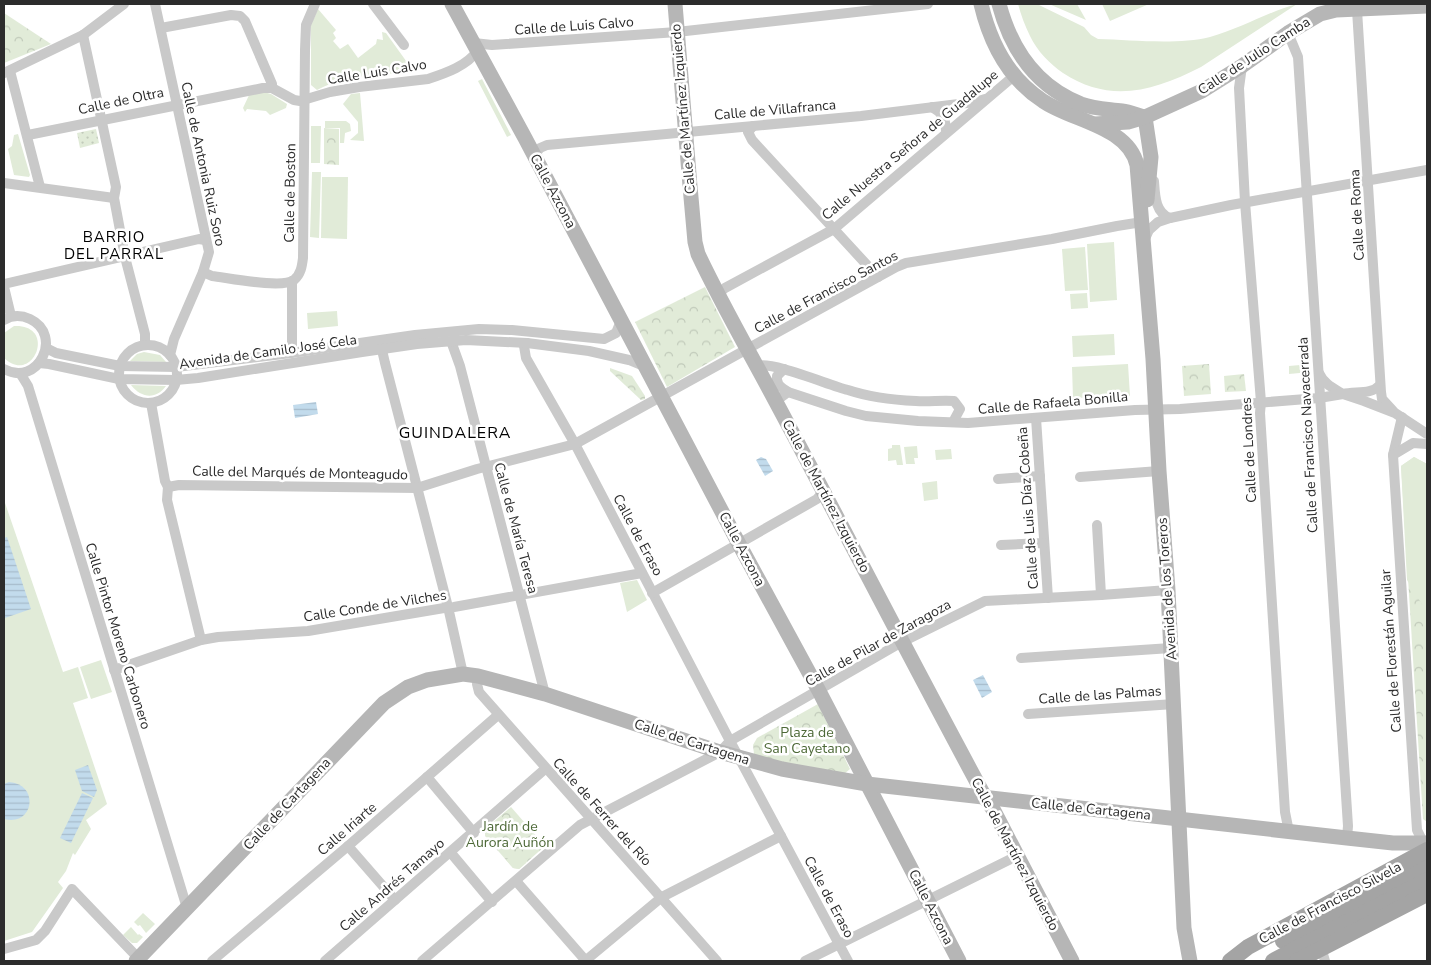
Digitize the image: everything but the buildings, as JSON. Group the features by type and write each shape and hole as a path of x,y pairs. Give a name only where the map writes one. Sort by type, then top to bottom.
{"main road":[{"name":"Calle de Francisco Silvela","path":"1232,960 1248,947 1426,846"},
{"name":"Calle de Francisco Silvela","path":"1232,960 1255,955 1427,866"},
{"name":"Calle de Francisco Silvela","path":"1273,961 1427,880"},
{"path":"1297,961 1322,956 1427,894"}],"street":[{"path":"40,187 28,135 7,72 83,35 124,4"},
{"name":"Calle de Antonia Ruiz Soro","path":"155,4 208,252 202,272 174,339 170,355"},
{"name":"Calle de Boston","path":"291,353 292,281 299,274 303,258 306,25 315,4"},
{"path":"373,4 404,45"},
{"name":"Calle Azcona","path":"452,4 662,396 738,544 820,691 959,961"},
{"name":"Calle de Martínez Izquierdo","path":"675,4 695,242 698,254 756,366 782,397 823,492 1072,961"},
{"name":"Calle de Luis Calvo","path":"476,47 677,32 928,4"},
{"name":"Avenida de los Toreros","path":"981,4 1000,57 1031,92 1042,101 1071,116 1093,124 1127,145 1135,157 1144,241 1156,409 1168,590 1184,928 1190,961"},
{"path":"998,4 1008,34 1019,54 1043,82 1080,103 1099,109 1123,111 1145,117"},
{"name":"Calle de Julio Camba","path":"1145,117 1202,90 1320,14 1336,10 1427,6"},
{"name":"Calle de Roma","path":"1357,10 1380,384 1382,399 1398,415"},
{"path":"161,28 230,16 240,16 245,21 272,88 294,100 304,101"},
{"name":"Calle de Francisco Navacerrada","path":"1288,33 1298,57 1348,826 1347,838"},
{"path":"83,35 116,187 114,198 124,256 143,324 145,345"},
{"name":"Calle Luis Calvo","path":"304,101 330,92 359,86 428,79 474,57 476,47"},
{"name":"Calle de Londres","path":"1242,66 1239,88 1245,202 1261,402 1260,422 1285,812 1289,832"},
{"name":"Calle Nuestra Señora de Guadalupe","path":"718,294 725,288 834,229 985,98 1015,75"},
{"name":"Calle de Oltra","path":"28,135 249,90 272,88"},
{"name":"Calle de Villafranca","path":"534,155 540,148 548,145 932,107 975,102 985,98"},
{"path":"932,107 942,114 945,120 946,132"},
{"name":"Avenida de los Toreros","path":"1093,124 1124,123 1145,117 1150,157 1147,205 1142,220"},
{"path":"753,126 748,132 752,140 878,277"},
{"path":"1150,157 1154,169 1158,208 1164,216 1170,218"},
{"path":"1144,241 1149,230 1158,222 1170,218 1245,202 1427,170"},
{"path":"4,183 114,198"},
{"name":"Calle de Francisco Santos","path":"575,444 878,277 906,264 1052,239 1142,220"},
{"path":"4,369 20,373 32,369 43,357 46,348 44,334 33,320 25,317 7,318 4,285 199,239 205,240"},
{"path":"202,272 212,276 271,284 292,281"},
{"name":"Avenida de Camilo José Cela","path":"46,348 56,353 120,366 176,367 415,335 479,329 604,338 616,333 621,321"},
{"name":"Avenida de Camilo José Cela","path":"39,363 119,379 176,380 417,344 488,340 589,351 629,360 646,367"},
{"name":"Avenida de Camilo José Cela","path":"370,341 382,350"},
{"name":"Calle de María Teresa","path":"451,341 460,366 545,694"},
{"name":"Calle de Eraso","path":"527,343 524,346 526,358 575,444 642,573 725,747"},
{"path":"145,345 158,347 170,355 176,367 176,380 172,389 165,397 151,403 137,401 128,396 122,388 119,379 120,366 124,357 131,350 145,345"},
{"path":"382,350 463,674"},
{"name":"Calle de Rafaela Bonilla","path":"756,366 765,365 869,395 917,401 954,401 960,409 953,422"},
{"path":"782,397 776,381 777,376 784,370"},
{"path":"1318,372 1322,380 1343,394 1398,415 1427,434"},
{"name":"Calle Pintor Moreno Carbonero","path":"20,373 28,386 187,908"},
{"name":"Calle de Rafaela Bonilla","path":"782,397 866,416 968,423 1319,398 1355,392 1370,392 1380,384"},
{"path":"151,403 165,481 168,487 168,500 201,640"},
{"name":"Calle de Florestán Aguilar","path":"1398,415 1393,455 1416,830 1426,846"},
{"name":"Calle de Luis Díaz Cobeña","path":"1036,418 1048,598"},
{"path":"1393,455 1413,443 1427,444"},
{"name":"Calle del Marqués de Monteagudo","path":"168,487 180,485 417,488 485,467 575,444"},
{"path":"1080,478 1159,471"},
{"path":"998,479 1040,476"},
{"path":"652,593 817,499 823,492"},
{"path":"1097,525 1101,595"},
{"path":"1001,545 1044,543"},
{"name":"Calle Conde de Vilches","path":"114,670 201,640 218,637 308,631 642,573"},
{"name":"Calle de Pilar de Zaragoza","path":"422,961 580,824 725,747 902,642 986,601 1168,590"},
{"path":"1021,658 1171,648"},
{"name":"Calle de Cartagena","path":"138,960 384,703 396,694 416,684 427,680 463,674 478,676 545,694 725,747 740,758 782,769 867,784 1426,846"},
{"name":"Calle de Ferrer del Río","path":"478,676 479,692 498,715 717,961"},
{"name":"Calle de las Palmas","path":"1028,714 1174,704"},
{"name":"Calle Iriarte","path":"212,961 348,846 498,715"},
{"name":"Calle de Eraso","path":"740,758 848,961"},
{"name":"Calle Andrés Tamayo","path":"325,961 545,769"},
{"path":"427,777 474,832"},
{"path":"516,881 585,961 662,897 781,836"},
{"path":"348,846 396,900"},
{"path":"451,853 492,902"},
{"path":"805,961 1017,856"},
{"path":"4,948 36,940 45,931 72,889 138,960"}],"green space":[{"path":"1018,4 1037,4 1084,27 1091,35 1098,39 1184,41 1210,37 1232,30 1275,11 1297,4 1201,67 1149,88 1115,91 1098,89 1080,83 1053,66 1033,42"},
{"path":"1049,4 1077,4 1086,20"},
{"path":"1102,4 1149,4 1110,21"},
{"path":"318,9 336,30 333,33 336,38 333,41 340,49 348,44 358,58 376,44 377,39 383,40 382,32 386,33 414,72 352,78 317,90 311,85 311,25"},
{"path":"4,13 51,44 4,63"},
{"path":"482,79 511,135 507,137 478,81"},
{"path":"260,91 271,94 287,104 286,108 270,115 266,111 247,109 245,112 243,108 250,93"},
{"path":"360,93 364,141 350,140 358,133 358,122 343,104 351,94"},
{"path":"325,121 346,121 350,124 351,131 345,133 344,143 340,143 340,128 325,128"},
{"path":"311,126 321,126 320,163 311,163"},
{"path":"324,128 339,129 339,165 324,164"},
{"path":"96,129 99,143 80,148 77,133"},
{"path":"18,134 29,177 14,175 8,149 12,146 14,135"},
{"path":"312,172 321,172 319,238 310,237"},
{"path":"322,177 348,177 347,239 321,238"},
{"path":"1114,242 1117,300 1090,302 1087,244"},
{"path":"1085,247 1088,290 1065,291 1062,249"},
{"path":"705,287 735,347 667,387 635,322"},
{"path":"1087,293 1088,308 1071,309 1070,294"},
{"path":"337,311 338,326 308,329 307,313"},
{"path":"14,326 27,328 35,334 38,343 32,360 24,365 15,365 4,358 4,333"},
{"path":"1114,334 1115,355 1073,357 1072,336"},
{"path":"144,352 160,355 166,362 130,361 137,354"},
{"path":"1309,355 1310,372 1289,374 1289,366 1300,365"},
{"path":"1128,364 1130,396 1073,398 1072,367"},
{"path":"1209,364 1211,394 1184,396 1182,366"},
{"path":"610,368 632,376 645,399 641,400 610,371"},
{"path":"1244,374 1246,391 1225,392 1224,376"},
{"path":"131,385 166,386 158,394 148,396 139,393"},
{"path":"892,445 900,445 903,465 897,465 896,460 888,461 888,449 892,448"},
{"path":"917,446 918,458 914,458 915,464 906,464 904,447"},
{"path":"951,449 952,459 936,460 935,450"},
{"path":"1414,457 1427,464 1427,822 1423,819 1401,466"},
{"path":"1414,457 1427,464 1426,611 1407,580 1401,466"},
{"path":"937,481 938,499 924,501 922,483"},
{"path":"4,500 63,672 78,667 88,698 73,703 107,804 86,820 91,829 75,855 73,853 66,871 58,882 63,888 32,932 4,941"},
{"path":"637,580 647,600 627,612 620,583"},
{"path":"101,660 112,692 91,699 80,667"},
{"name":"Plaza de San Cayetano","path":"818,704 850,769 844,774 760,758 754,754 753,745 757,738"},
{"name":"Jardín de Aurora Auñón","path":"511,807 545,846 519,869 513,868 485,836 485,829"},
{"path":"505,815 521,835 513,843 496,823"},
{"path":"519,854 526,863 519,869 513,868 506,860 512,855"},
{"path":"143,913 155,924 146,933 140,925 138,926 134,922"},
{"path":"131,927 138,935 143,937 137,943 132,943 123,935"}],"water":[{"path":"316,402 318,414 295,418 293,405"},
{"path":"761,457 766,459 773,471 765,476 756,460"},
{"path":"7,537 31,609 5,618 4,538"},
{"path":"983,675 992,692 982,698 973,680"},
{"path":"88,765 97,790 94,797 82,791 75,770"},
{"path":"9,782 19,784 26,790 29,797 27,811 22,817 14,820 4,819 4,784"},
{"path":"82,793 93,798 71,843 60,838"}],"district":[{"name":"BARRIO DEL PARRAL","path":"114,246"},
{"name":"GUINDALERA","path":"455,433"}]}
